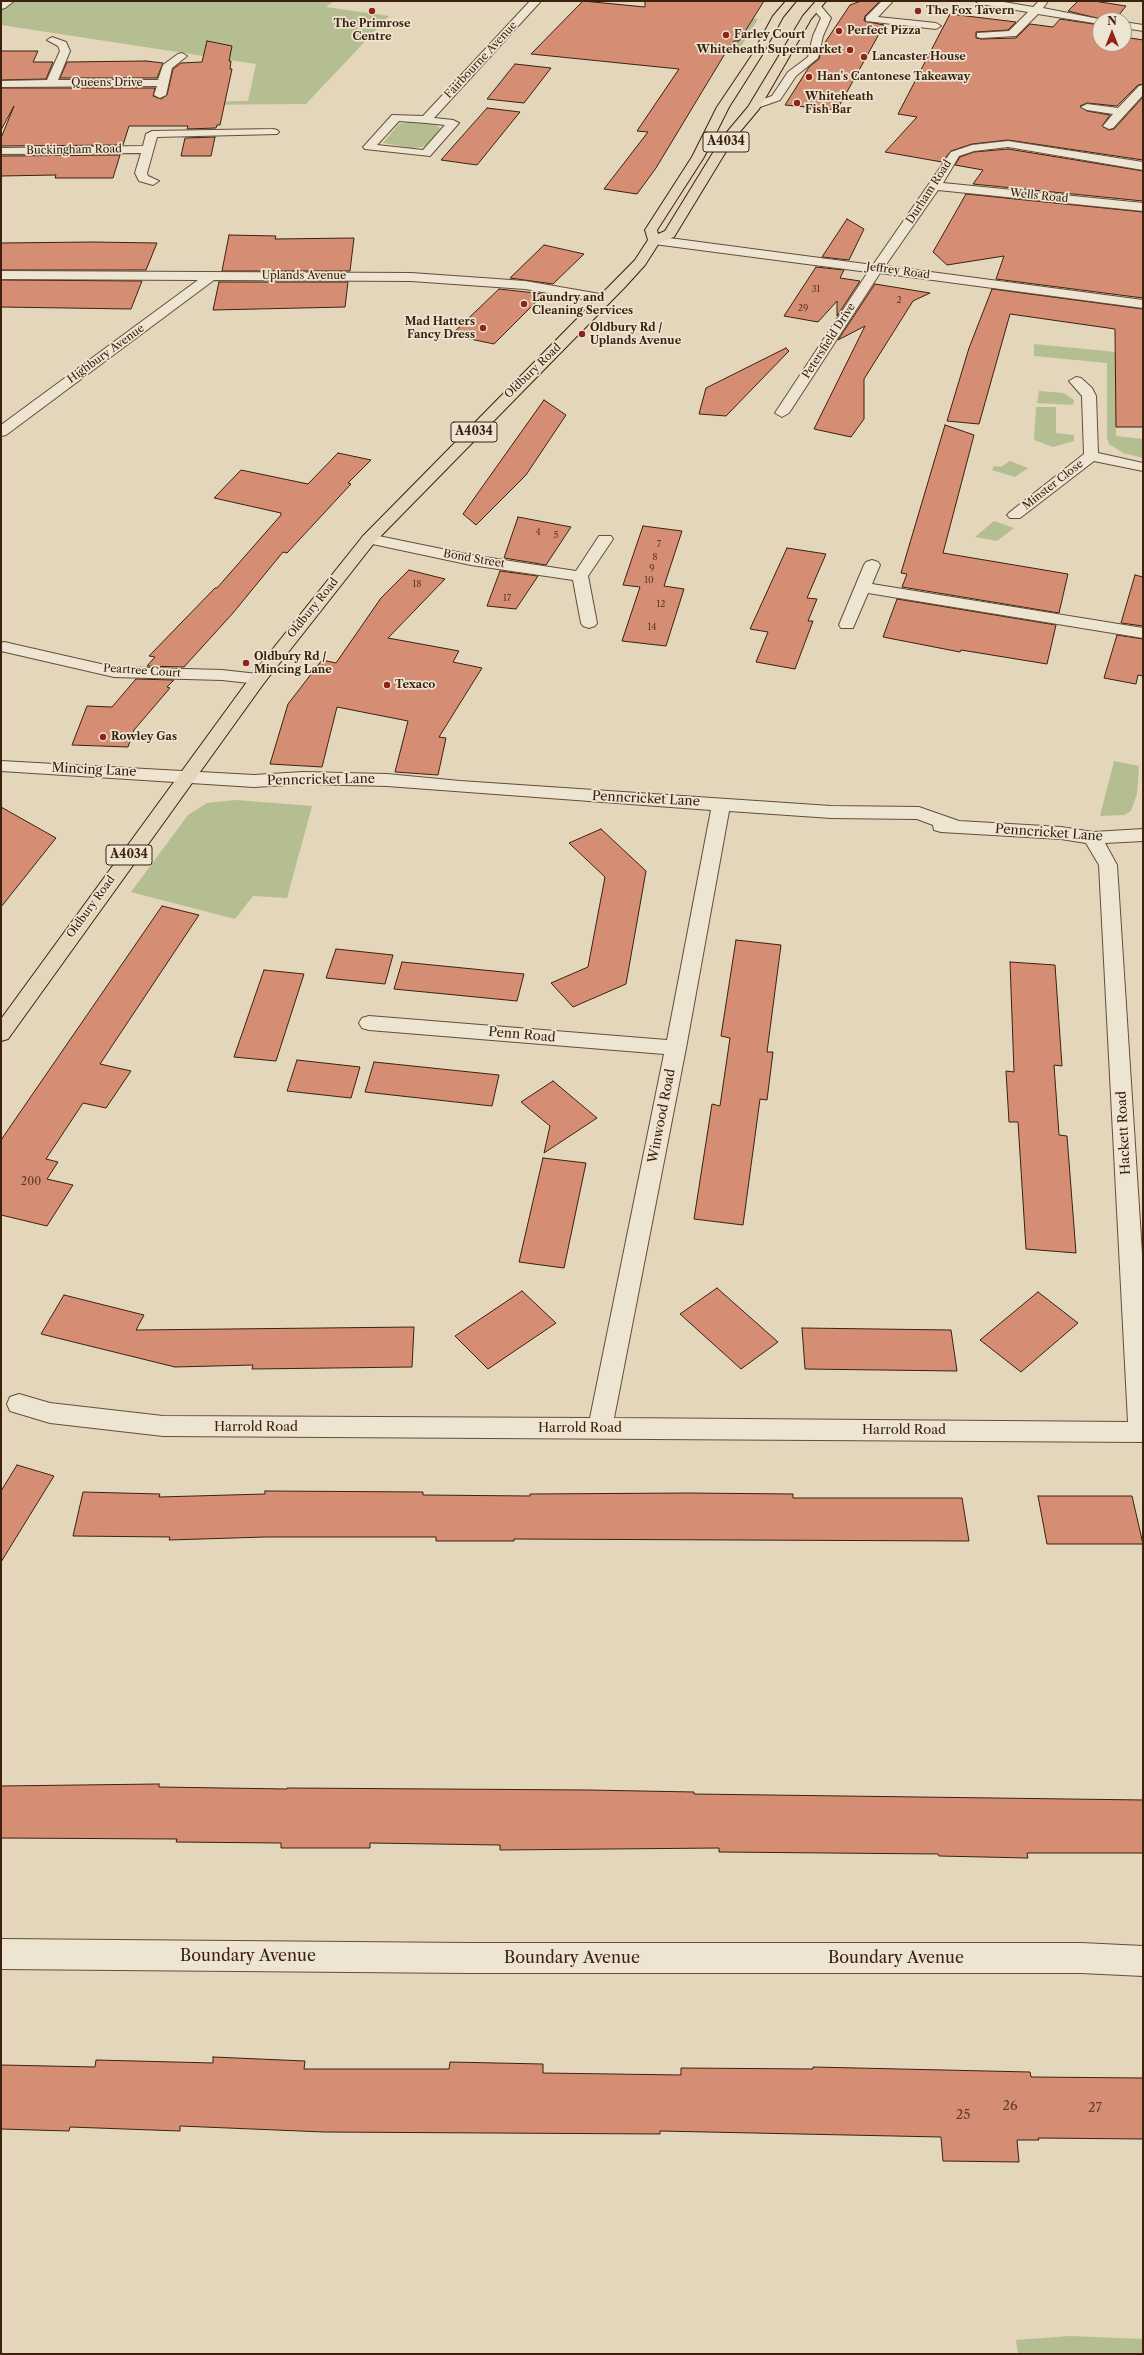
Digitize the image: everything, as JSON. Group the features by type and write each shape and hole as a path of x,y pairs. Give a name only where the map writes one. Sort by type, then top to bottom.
{"main road":[{"name":"Oldbury Road","path":"1,1034 186,776 258,679 369,539 606,299 640,262 654,240 651,230 698,157 723,108 778,16 791,1"},
{"name":"A4034","path":"654,240 670,234 728,138 756,105 818,4"}],"street":[{"path":"1,6 9,1"},
{"name":"Fairbourne Avenue","path":"426,120 536,1"},
{"path":"888,1 870,19 936,26"},
{"path":"980,1 1092,20"},
{"path":"981,35 1012,34 1044,1"},
{"path":"756,105 776,98 792,74 813,58 818,36 826,18 818,4"},
{"path":"1132,26 1143,28"},
{"name":"Queens Drive","path":"51,83 65,51 62,44 52,40"},
{"name":"Queens Drive","path":"160,95 167,67 182,56"},
{"name":"Queens Drive","path":"1,84 164,83"},
{"path":"1109,126 1143,88"},
{"path":"1087,107 1121,112"},
{"path":"396,117 426,120 453,124 426,154 369,146 396,117"},
{"path":"153,181 143,178 141,173 152,134 273,132"},
{"name":"Durham Road","path":"877,268 935,186 955,154 972,148 1008,144 1085,158 1143,166"},
{"name":"Buckingham Road","path":"1,151 147,149"},
{"name":"Wells Road","path":"935,186 1143,207"},
{"name":"Jeffrey Road","path":"654,240 1143,304"},
{"name":"Petersfield Drive","path":"782,413 877,268"},
{"name":"Uplands Avenue","path":"1,275 425,277 524,285 606,299"},
{"name":"Highbury Avenue","path":"1,432 211,276"},
{"name":"Minster Close","path":"1015,515 1091,456 1092,436 1089,396 1076,381"},
{"name":"Minster Close","path":"1091,456 1143,467"},
{"name":"Bond Street","path":"369,539 471,560 580,576"},
{"path":"589,623 580,576 605,539"},
{"path":"847,625 864,588 872,565"},
{"path":"864,588 1143,633"},
{"name":"Peartree Court","path":"4,647 114,672 222,675 258,679"},
{"name":"Mincing Lane","path":"1,766 186,776"},
{"name":"Penncricket Lane","path":"186,776 254,781 272,787 361,792 460,787 721,803 831,812 902,826 954,826 1061,833 1094,838 1143,835"},
{"name":"Winwood Road","path":"600,1428 676,1048 721,803"},
{"name":"Hackett Road","path":"1094,838 1108,865 1142,1432"},
{"name":"Penn Road","path":"369,1023 676,1048"},
{"name":"Harrold Road","path":"19,1404 50,1413 163,1426 1142,1432"},
{"name":"Boundary Avenue","path":"1,1954 468,1958 1081,1958 1143,1961"}],"green space":[{"path":"15,1 334,1 326,7 389,16 306,104 174,105 172,102 248,101 256,64 1,25 1,10"},
{"path":"663,10 758,19 737,53 728,51 734,41 739,41 751,21"},
{"path":"414,121 431,123 440,128 432,143 422,147 411,148 383,143 399,124"},
{"path":"1034,344 1116,352 1116,436 1143,439 1143,458 1123,453 1109,444 1107,438 1107,363 1034,356"},
{"path":"1039,391 1064,393 1074,400 1073,405 1037,403"},
{"path":"1036,407 1056,407 1056,433 1074,435 1074,441 1053,447 1034,440"},
{"path":"1010,461 1028,468 1015,477 992,470 994,466 1001,467"},
{"path":"994,521 1014,528 997,541 975,537"},
{"path":"1114,761 1139,766 1137,794 1131,811 1124,815 1100,816"},
{"path":"236,800 312,806 287,898 253,896 235,919 131,892 188,815 207,803"},
{"path":"1070,2336 1143,2339 1143,2354 1018,2354 1016,2340"}],"building":[{"path":"583,1 645,7 645,1 764,1 739,41 734,41 729,47 656,168 637,194 604,189 648,132 637,131 679,69 531,54"},
{"name":"Lancaster House","path":"861,1 880,1 865,16 864,21 884,25 837,110 785,105 809,67 819,59 822,47 850,5"},
{"path":"1078,1 1094,1 1126,6 1121,12 1092,12 1092,17 1068,11"},
{"path":"950,14 1016,22 1008,30 976,32 976,38 981,39 1016,38 1030,24 1053,27 1060,19 1092,24 1092,52 1132,52 1132,38 1143,40 1143,84 1138,85 1117,106 1087,103 1080,106 1087,111 1110,115 1102,126 1109,130 1114,129 1143,97 1143,160 1008,140 972,144 951,151 942,162 885,152 917,117 898,114"},
{"path":"207,41 232,46 229,61 231,61 230,69 232,69 220,125 217,125 216,128 187,129 188,126 129,126 123,145 1,146 1,138 14,106 1,130 1,88 155,88 153,96 161,99 167,95 173,69 181,63 202,62"},
{"path":"1,51 38,51 33,62 53,62 46,79 1,80"},
{"path":"146,61 163,63 157,78 60,78 67,62"},
{"path":"515,64 551,68 524,103 487,99"},
{"path":"487,108 520,112 477,165 441,160"},
{"path":"215,137 211,156 181,156 185,138"},
{"path":"1008,149 1143,171 1143,201 973,184 983,170 955,165 960,157 974,152"},
{"path":"120,155 113,178 55,178 56,175 1,176 1,156"},
{"path":"966,194 1143,212 1143,298 996,279 1004,256 947,265 933,252"},
{"path":"847,219 864,229 849,260 822,257"},
{"path":"229,235 276,236 275,239 354,238 350,271 222,271"},
{"path":"1,243 157,243 146,270 1,270"},
{"path":"544,245 584,254 553,284 510,278"},
{"path":"816,267 844,270 840,278 860,281 837,316 837,301 818,322 784,316"},
{"path":"1,280 142,281 131,309 1,307"},
{"path":"219,282 348,282 345,307 213,310"},
{"path":"875,284 930,293 913,301 864,379 864,419 851,437 814,429 865,326 838,340"},
{"path":"499,289 544,294 494,344 451,335"},
{"path":"992,289 1143,309 1143,427 1116,427 1115,329 1010,314 979,424 947,421 969,348"},
{"path":"786,348 789,351 726,416 699,414 706,388"},
{"path":"544,400 566,415 526,475 476,525 463,514"},
{"path":"945,425 974,435 943,553 1068,574 1059,613 902,587 907,574 901,573"},
{"path":"338,453 371,460 348,483 351,484 287,553 283,552 233,613 184,667 147,666 155,657 149,656 215,588 217,588 281,515 281,513 214,498 241,470 308,484"},
{"path":"518,517 571,527 546,565 504,558"},
{"path":"643,526 682,531 664,586 684,589 666,646 622,641 640,587 623,585"},
{"path":"787,548 826,554 807,598 817,599 808,621 813,621 795,669 756,662 768,632 750,629"},
{"path":"409,570 445,579 388,638 459,651 453,662 482,668 439,737 446,738 438,775 395,772 408,721 337,707 322,767 270,764 288,704 322,660 336,663 381,598"},
{"path":"500,571 538,576 516,609 487,606"},
{"path":"1135,575 1143,577 1143,626 1121,623"},
{"path":"897,599 1056,625 1047,664 961,650 960,652 883,637"},
{"path":"1117,635 1143,639 1143,676 1138,675 1136,684 1104,678"},
{"path":"136,679 174,680 167,687 170,688 134,730 128,747 72,745 87,706 112,707"},
{"path":"1,807 56,838 1,907"},
{"path":"601,829 646,871 626,984 573,1007 551,983 588,967 605,877 569,843"},
{"path":"162,906 199,915 100,1064 131,1071 106,1108 83,1103 46,1159 58,1162 47,1179 73,1185 47,1226 1,1215 1,1140"},
{"path":"736,940 781,945 767,1052 773,1052 767,1100 760,1099 743,1225 694,1219 712,1104 720,1106 730,1038 721,1036"},
{"path":"336,949 393,955 385,984 326,978"},
{"path":"402,962 524,974 517,1001 394,989"},
{"path":"1010,962 1055,965 1062,1066 1054,1065 1059,1135 1067,1136 1076,1253 1026,1249 1018,1122 1009,1122 1006,1071 1014,1072"},
{"path":"264,970 304,974 276,1061 234,1057"},
{"path":"297,1060 360,1067 351,1098 287,1091"},
{"path":"374,1062 499,1075 492,1106 365,1092"},
{"path":"553,1081 597,1118 544,1153 550,1126 521,1102"},
{"path":"543,1158 586,1163 564,1268 519,1262"},
{"path":"717,1288 778,1342 741,1369 680,1314"},
{"path":"522,1291 556,1323 488,1369 455,1336"},
{"path":"1038,1292 1078,1323 1021,1372 980,1340"},
{"path":"64,1295 144,1315 136,1330 414,1327 412,1367 252,1369 253,1365 175,1367 41,1334"},
{"path":"802,1328 951,1330 957,1371 805,1369"},
{"path":"17,1465 54,1476 1,1562 1,1491"},
{"path":"265,1491 423,1492 423,1495 530,1496 530,1494 688,1493 793,1494 793,1498 962,1498 969,1541 514,1539 514,1541 436,1541 436,1537 265,1537 169,1540 170,1537 73,1536 83,1492 160,1494 159,1497 265,1494"},
{"path":"1038,1496 1132,1496 1143,1544 1047,1544"},
{"path":"159,1784 159,1787 588,1790 694,1792 694,1794 1143,1800 1143,1853 1027,1853 1028,1858 939,1856 938,1854 719,1852 719,1848 500,1850 500,1845 370,1843 370,1848 281,1848 281,1843 176,1842 177,1839 1,1838 1,1786"},
{"path":"213,2057 305,2061 304,2069 449,2069 450,2062 543,2064 543,2073 681,2075 681,2068 813,2069 813,2067 1030,2072 1031,2077 1143,2078 1143,2139 1038,2138 1039,2140 1017,2140 1019,2162 943,2161 941,2137 660,2131 660,2134 324,2132 180,2126 180,2131 70,2127 69,2131 1,2129 1,2065 95,2067 96,2060 213,2063"}],"place":[{"name":"The Primrose Centre","path":"372,11"},
{"name":"The Fox Tavern","path":"918,11"},
{"name":"Perfect Pizza","path":"839,31"},
{"name":"Farley Court","path":"726,35"},
{"name":"Whiteheath Supermarket","path":"850,50"},
{"name":"Lancaster House","path":"864,57"},
{"name":"Han's Cantonese Takeaway","path":"809,77"},
{"name":"Whiteheath Fish Bar","path":"797,103"},
{"name":"Laundry and Cleaning Services","path":"524,304"},
{"name":"Mad Hatters Fancy Dress","path":"483,328"},
{"name":"Oldbury Rd / Uplands Avenue","path":"582,334"},
{"name":"Oldbury Rd / Mincing Lane","path":"246,663"},
{"name":"Texaco","path":"387,685"},
{"name":"Rowley Gas","path":"103,737"}]}
